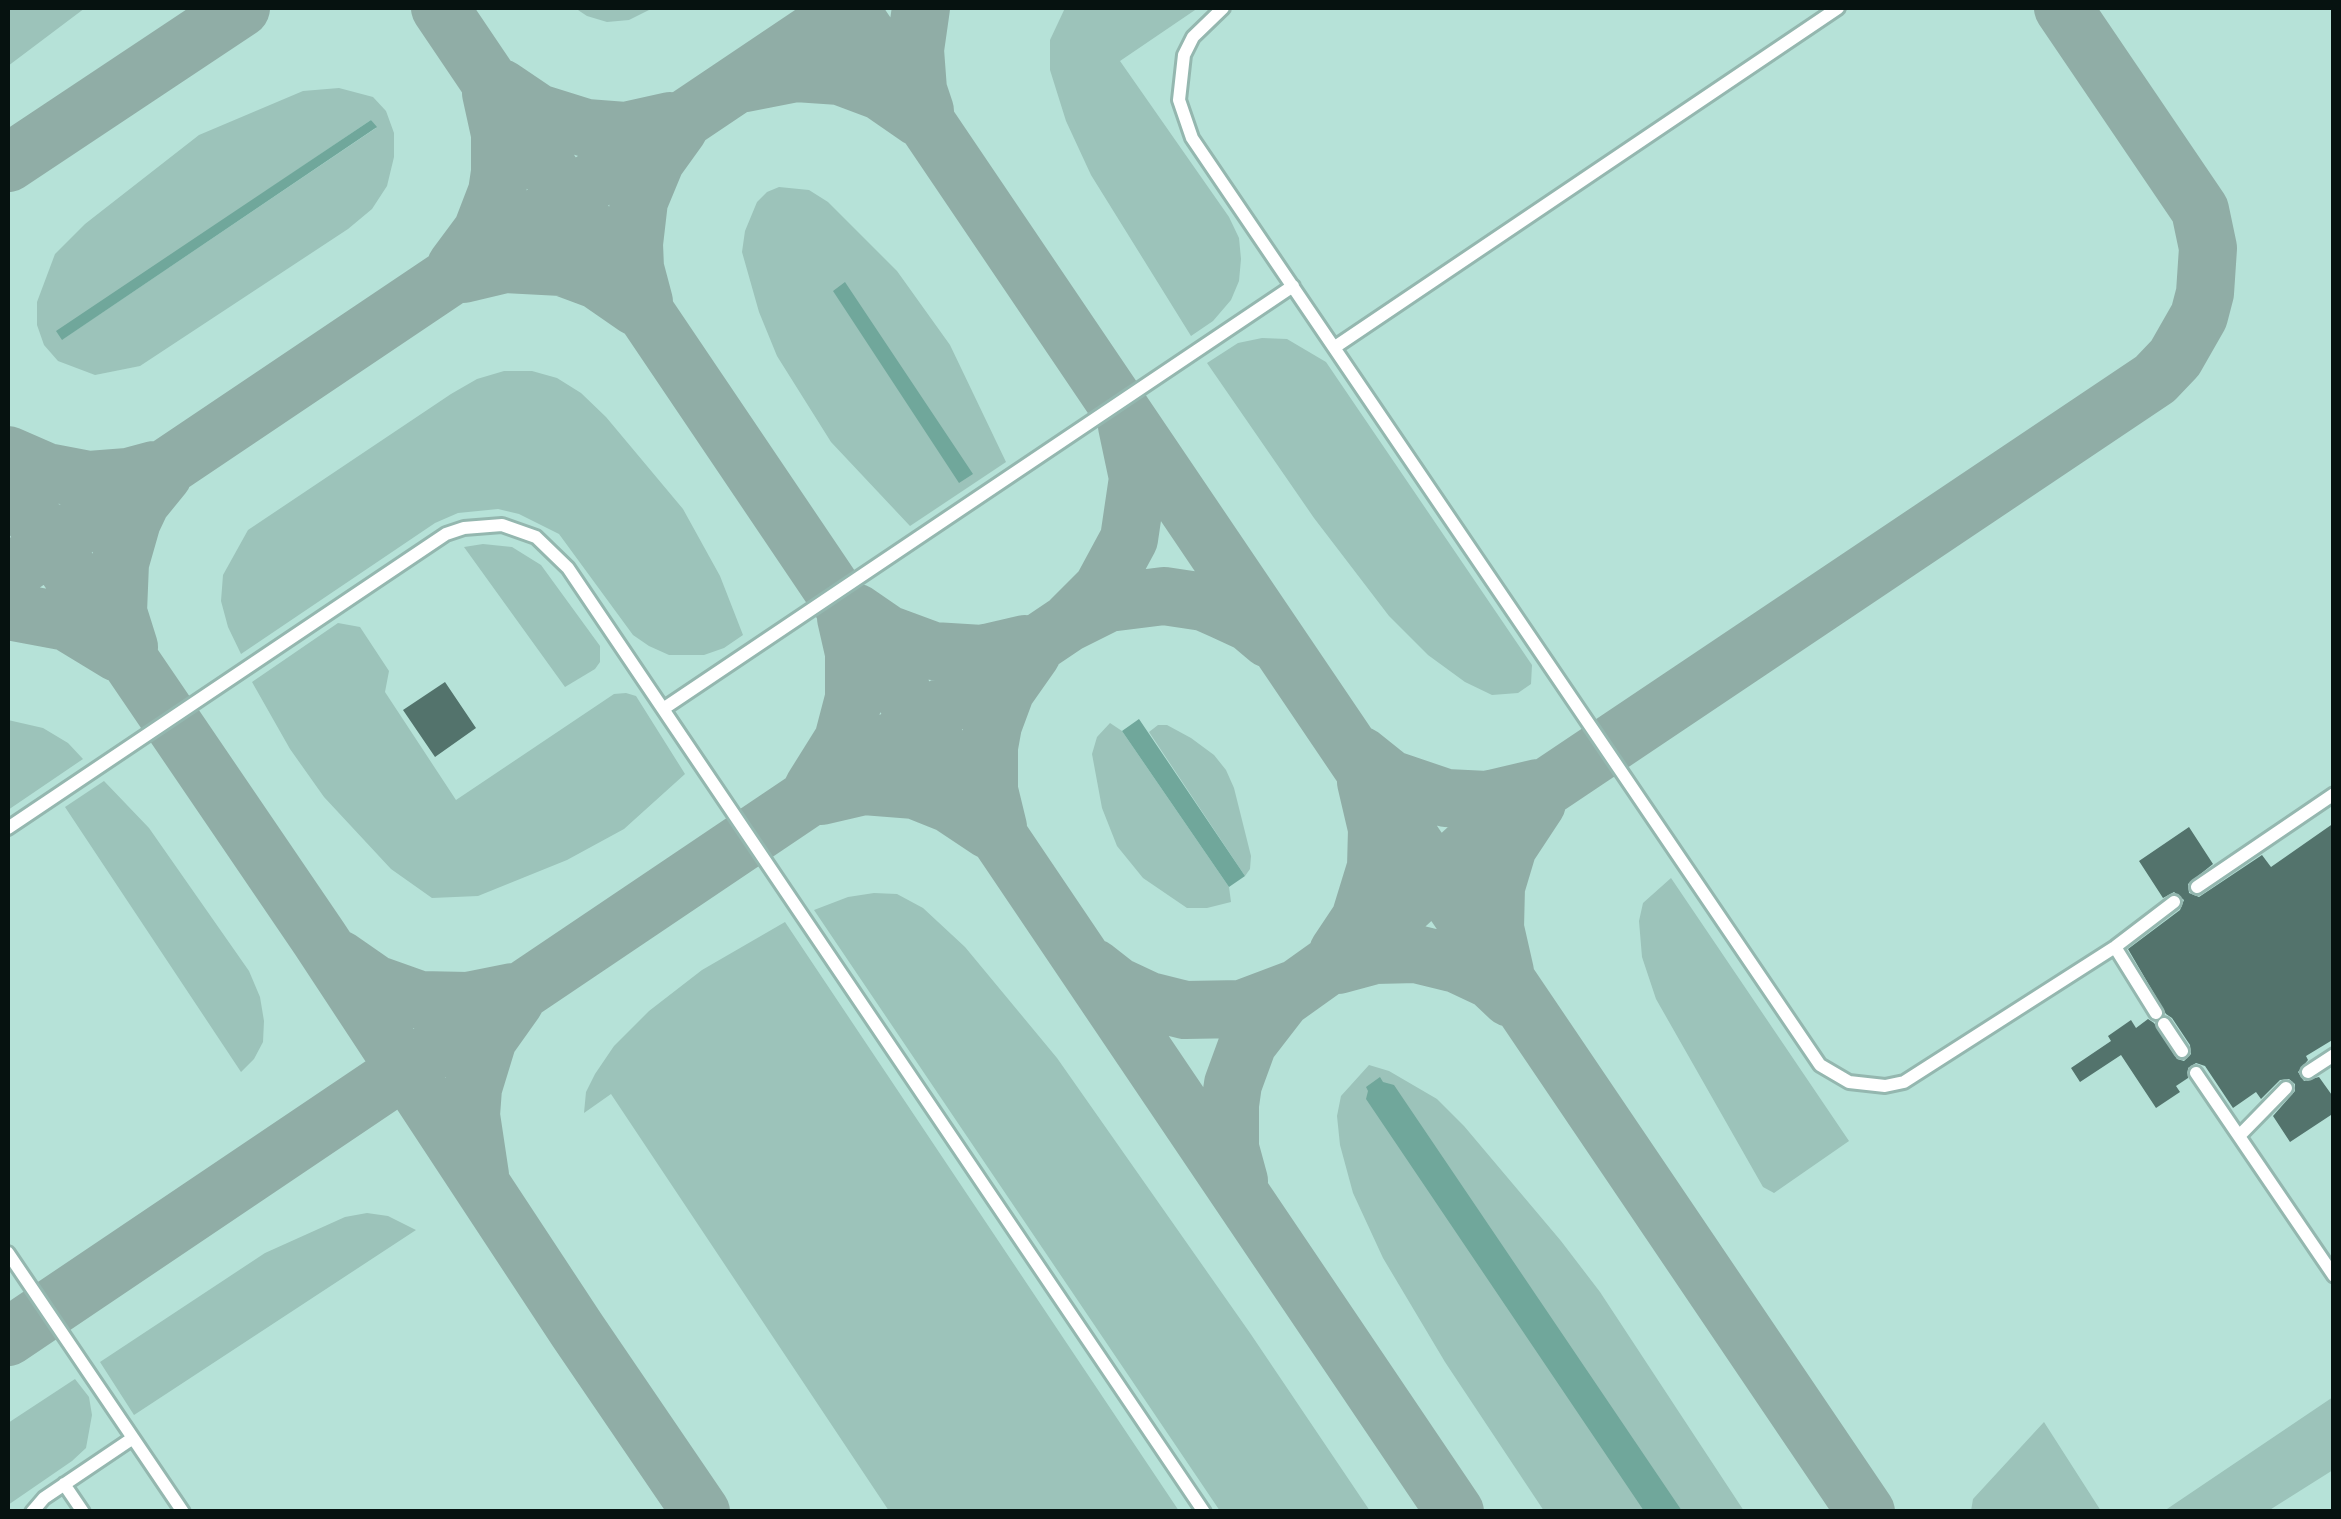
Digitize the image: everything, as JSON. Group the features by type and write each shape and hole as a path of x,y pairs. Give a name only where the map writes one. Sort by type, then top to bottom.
{"lane":[{"path":"1222,8 1193,37 1184,55 1179,100 1192,138 1807,1050 1834,1075 1866,1085 1904,1082 2115,947 2174,902"},
{"path":"1334,347 1838,8"},
{"path":"663,709 1294,286"},
{"path":"8,828 432,542 464,528 502,525 519,529 550,549 568,568 1204,1512"},
{"path":"2196,887 2334,794"},
{"path":"2115,947 2182,1051"},
{"path":"2308,1072 2334,1055"},
{"path":"2196,1072 2334,1276"},
{"path":"2240,1135 2286,1088"},
{"path":"8,1253 183,1512"},
{"path":"32,1512 64,1484 133,1438"},
{"path":"64,1484 83,1512"}],"shaded area":[{"path":"8,8 2333,8 2333,1511 8,1512"},
{"path":"8,8 85,8 8,66"},
{"path":"575,8 653,8 629,20 607,22"},
{"path":"1065,8 1198,8 1120,61 1229,217 1239,238 1239,281 1231,300 1213,321 1191,336 1091,175 1066,121 1050,70 1050,40"},
{"path":"339,88 373,97 386,111 394,133 394,157 387,186 372,209 348,229 140,366 95,375 58,361 44,345 37,325 37,302 55,254 85,224 199,135 303,91","holes":["371,120 376,128 63,339 57,332"]},
{"path":"371,120 377,127 62,340 56,331"},
{"path":"779,187 809,190 828,202 897,271 950,345 1006,462 910,526 831,442 777,356 759,312 742,252 745,231 757,202"},
{"path":"845,282 973,474 959,483 833,291"},
{"path":"1262,338 1287,339 1326,362 1532,665 1531,684 1518,693 1492,695 1465,682 1428,655 1389,616 1314,518 1207,363 1238,343"},
{"path":"504,371 532,371 557,378 581,393 606,417 683,509 720,576 743,635 704,655 669,655 649,646 633,635 559,534 519,514 498,509 458,513 435,523 241,654 221,601 223,575 248,530 451,394 477,379"},
{"path":"464,547 512,547 541,565 600,646 600,662 595,669 565,687"},
{"path":"338,623 360,627 389,671 385,692 456,800 614,694 636,696 685,774 624,829 567,860 478,896 432,898 391,869 324,797 290,749 252,682"},
{"path":"1139,719 1245,876 1229,887 1122,731"},
{"path":"8,720 43,728 68,743 83,759 8,810"},
{"path":"1110,723 1122,731 1229,887 1231,902 1187,908 1143,878 1117,846 1102,808 1092,754 1097,737"},
{"path":"1158,725 1167,725 1191,738 1226,770 1251,856 1245,876 1149,732"},
{"path":"104,781 149,828 249,971 260,997 263,1042 241,1072 65,807"},
{"path":"1671,878 1849,1141 1774,1193 1763,1187 1656,999 1642,957 1639,921 1643,903"},
{"path":"897,894 923,908 965,947 1057,1058 1370,1511 1220,1511 814,910 848,897"},
{"path":"785,922 1179,1511 889,1511 611,1094 584,1113 586,1092 595,1074 614,1046 649,1011 702,970"},
{"path":"1369,1065 1389,1071 1437,1099 1561,1241 1600,1292 1744,1511 1544,1511 1445,1362 1383,1258 1353,1193 1337,1116 1341,1096"},
{"path":"1380,1077 1394,1085 1682,1511 1644,1511 1366,1099 1366,1087"},
{"path":"367,1213 388,1216 416,1230 134,1415 100,1362 265,1253 345,1217"},
{"path":"75,1379 89,1397 92,1415 86,1448 8,1505 8,1423"},
{"path":"2333,1397 2333,1470 2268,1511 2164,1511"},
{"path":"2044,1422 2101,1511 1971,1511 1973,1499"}],"building":[{"path":"445,682 476,728 435,757 403,710"},
{"path":"2334,823 2334,1039 2306,1056 2308,1060 2298,1072 2304,1081 2319,1077 2334,1098 2334,1113 2290,1142 2273,1116 2295,1091 2295,1084 2289,1079 2280,1080 2261,1099 2256,1092 2233,1108 2205,1066 2196,1063 2188,1068 2188,1078 2176,1086 2180,1092 2156,1108 2121,1055 2080,1082 2071,1068 2111,1041 2108,1036 2131,1020 2136,1028 2148,1019 2154,1023 2177,1059 2184,1061 2191,1054 2190,1045 2166,1014 2128,949 2180,910 2184,900 2174,892 2163,898 2139,861 2189,827 2213,864 2188,884 2189,893 2199,897 2262,855 2271,867"}],"taxiway":[{"path":"8,163 241,8"},
{"path":"440,8 1455,1512"},
{"path":"849,8 1866,1512"},
{"path":"8,574 850,8"},
{"path":"921,8 915,50 918,90 925,111"},
{"path":"1239,1181 1230,1148 1233,1084 1248,1043 1282,999 1380,929 1517,807 2155,379 2175,358 2199,316 2205,293 2208,248 2200,210 2063,8"},
{"path":"745,83 796,73 840,76 880,91 919,118"},
{"path":"501,88 538,113 586,128 625,131 670,121"},
{"path":"456,266 482,231 497,192 500,134 491,93"},
{"path":"644,302 635,268 639,201 656,160 679,128"},
{"path":"463,274 505,264 562,267 597,280 636,307"},
{"path":"1071,620 1102,589 1129,539 1138,478 1127,426"},
{"path":"8,455 47,472 89,480 154,470"},
{"path":"129,647 118,612 120,563 141,502 163,475"},
{"path":"8,481 319,938 701,1512"},
{"path":"8,1337 1068,623 1108,603 1164,596 1204,602 1250,623 1269,639"},
{"path":"8,611 67,622 118,653"},
{"path":"855,612 887,634 933,651 982,654 1025,644"},
{"path":"813,788 843,740 854,698 854,653 846,618"},
{"path":"998,827 989,790 993,725 1006,690 1032,653"},
{"path":"1360,755 1390,779 1446,798 1487,800 1538,788"},
{"path":"1338,952 1360,919 1376,867 1377,829 1366,782"},
{"path":"821,796 864,786 915,790 950,804 989,830"},
{"path":"1505,972 1495,928 1496,887 1508,847 1537,803"},
{"path":"1338,965 1375,955 1416,954 1457,964 1491,980 1510,998"},
{"path":"339,959 375,984 420,1000 468,1001 513,992"},
{"path":"1094,968 1117,986 1149,1001 1185,1010 1242,1009 1295,989"},
{"path":"480,1175 471,1115 473,1088 488,1039 515,1001"}]}
